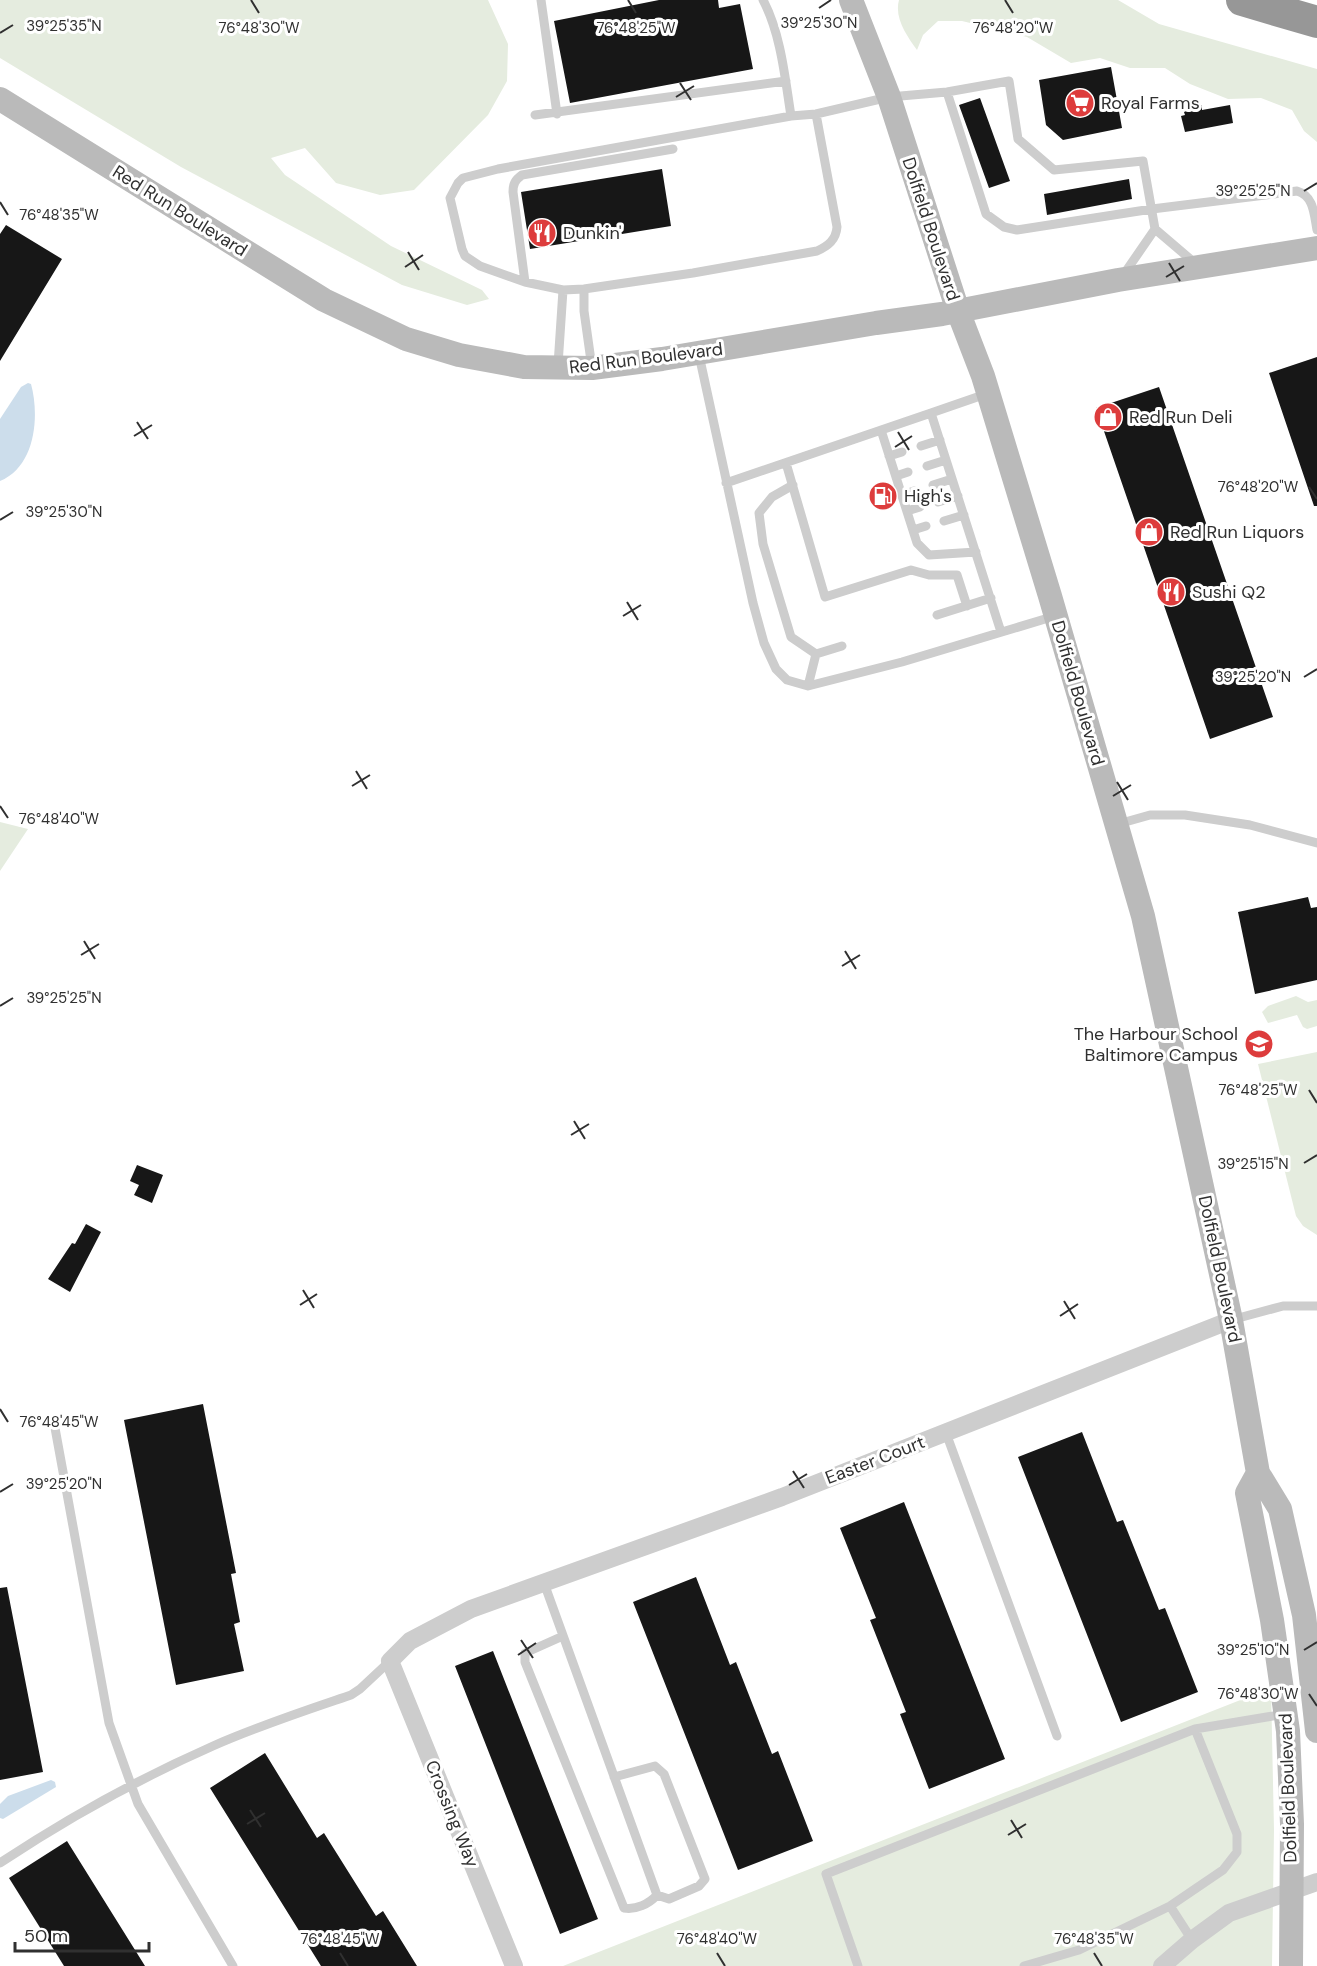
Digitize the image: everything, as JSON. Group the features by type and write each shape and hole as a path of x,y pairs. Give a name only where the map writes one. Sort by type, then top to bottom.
{"highway":[{"path":"1242,0 1317,22"}],"main road":[{"name":"Dolfield Boulevard","path":"851,0 889,97 958,311 988,393 1056,616 1143,916 1232,1320 1258,1473 1280,1509 1304,1615 1317,1731"},
{"name":"Red Run Boulevard","path":"0,99 324,300 406,339 459,355 504,364 558,369 592,368 662,359 958,311 1118,280 1317,248"},
{"name":"Dolfield Boulevard","path":"1258,1473 1247,1493 1272,1620 1286,1714 1292,1824 1291,1966"}],"street":[{"name":"Easter Court","path":"390,1661 410,1641 424,1632 471,1610 782,1497 1232,1320"},
{"name":"Crossing Way","path":"390,1661 514,1966"},
{"path":"1162,1966 1229,1913 1317,1882"}],"lane":[{"path":"541,0 557,114"},
{"path":"763,0 771,15 786,81 791,116"},
{"path":"535,115 557,114 786,81"},
{"path":"816,114 837,227 836,235 827,247 817,251 693,273 563,290 525,282 480,267 465,256 462,249 450,198 463,178 498,169 791,116 816,114 889,97 947,92 1009,81 1018,139 1054,170 1143,161 1155,229 1200,267"},
{"path":"947,92 986,214 1004,227 1017,230 1152,209 1297,191 1305,194 1311,200 1317,230"},
{"path":"525,282 513,192 513,185 517,179 522,175 673,149"},
{"path":"1118,280 1130,267 1155,229"},
{"path":"584,289 584,311 592,368"},
{"path":"558,369 563,290"},
{"path":"698,352 764,643 776,669 787,680 808,686 902,662 1056,616"},
{"path":"726,483 988,393"},
{"path":"931,413 1001,632"},
{"path":"881,430 917,543 929,555 976,552"},
{"path":"921,446 940,440"},
{"path":"889,456 902,452"},
{"path":"927,466 946,460"},
{"path":"786,463 825,597 911,570 929,575 957,575 967,606"},
{"path":"896,476 908,472"},
{"path":"933,485 952,478"},
{"path":"793,485 772,497 759,513 762,544 792,637 816,654"},
{"path":"902,495 914,491"},
{"path":"938,502 958,496"},
{"path":"907,511 920,507"},
{"path":"944,521 964,515"},
{"path":"913,530 926,526"},
{"path":"936,615 990,598"},
{"path":"816,654 842,646"},
{"path":"808,686 816,654"},
{"path":"1116,825 1150,815 1185,815 1250,825 1317,843"},
{"path":"1232,1320 1283,1306 1317,1306"},
{"path":"55,1428 109,1723 138,1804 233,1966"},
{"path":"946,1432 1057,1736"},
{"path":"544,1583 657,1896"},
{"path":"563,1636 525,1653 525,1662 624,1908 632,1909 641,1906 651,1902 657,1896"},
{"path":"0,1863 48,1831 130,1785 213,1745 351,1695 390,1661"},
{"path":"858,1966 826,1874 1195,1729 1286,1714"},
{"path":"1024,1966 1079,1950 1170,1906 1223,1870 1237,1852 1238,1834 1195,1729"},
{"path":"614,1777 655,1766 664,1774 705,1880 699,1886 669,1899 657,1896"},
{"path":"1170,1906 1192,1940"}],"shaded area":[{"path":"0,0 488,0 508,44 507,81 488,115 414,190 380,195 336,183 305,148 271,158 285,175 391,246 482,290 489,299 467,305 402,285 181,167 0,58"},
{"path":"899,0 1118,0 1159,24 1317,69 1317,142 1304,131 1292,110 1261,98 1228,99 1190,84 1165,68 1130,68 1100,58 1071,63 1027,37 962,21 938,21 923,35 917,50 900,20"},
{"path":"0,822 28,829 0,871"},
{"path":"1296,996 1308,1002 1317,1000 1317,1026 1307,1029 1303,1027 1297,1015 1268,1023 1262,1012 1268,1006"},
{"path":"1317,1052 1317,1235 1303,1226 1296,1216 1258,1064"},
{"path":"1271,1688 1274,1830 1272,1966 563,1966"}],"water":[{"path":"28,383 31,384 35,411 32,440 21,465 0,481 0,419 21,387"},
{"path":"51,1780 55,1782 56,1787 3,1819 0,1818 0,1804 8,1796"}],"building":[{"path":"659,0 718,0 719,8 740,4 753,69 570,103 554,21"},
{"name":"Royal Farms","path":"1111,67 1122,128 1063,140 1046,125 1039,80"},
{"path":"980,98 1010,181 989,188 959,105"},
{"path":"1202,105 1202,110 1230,105 1233,123 1185,132 1181,116 1185,115 1183,109"},
{"path":"662,169 671,226 530,249 521,192"},
{"path":"1129,179 1132,199 1047,215 1044,194"},
{"path":"6,225 62,259 0,361 0,234"},
{"path":"1317,357 1317,506 1314,506 1269,373"},
{"path":"1159,387 1273,717 1210,739 1096,408"},
{"path":"1308,897 1311,908 1317,907 1317,980 1255,994 1238,912"},
{"path":"137,1165 163,1175 152,1203 134,1195 139,1185 130,1181"},
{"path":"86,1224 101,1232 70,1292 48,1279 72,1243 75,1244"},
{"path":"203,1404 236,1573 231,1574 240,1622 234,1624 244,1671 176,1685 124,1420"},
{"path":"1082,1432 1117,1522 1123,1520 1159,1610 1165,1608 1198,1692 1121,1722 1018,1457"},
{"path":"904,1502 1005,1759 929,1789 900,1714 906,1712 870,1620 876,1618 840,1528"},
{"path":"696,1577 730,1665 736,1662 772,1754 778,1751 813,1841 738,1870 633,1602"},
{"path":"7,1587 43,1772 0,1780 0,1588"},
{"path":"493,1651 598,1919 560,1934 455,1666"},
{"path":"265,1753 317,1838 324,1833 376,1916 383,1911 417,1966 321,1966 210,1788"},
{"path":"67,1841 145,1966 64,1966 9,1878"}],"place":[{"name":"Royal Farms","path":"1080,103"},
{"name":"Dunkin'","path":"542,233"},
{"name":"Red Run Deli","path":"1108,417"},
{"name":"High's","path":"883,496"},
{"name":"Red Run Liquors","path":"1149,532"},
{"name":"Sushi Q2","path":"1171,592"},
{"name":"The Harbour School Baltimore Campus","path":"1259,1044"}]}
